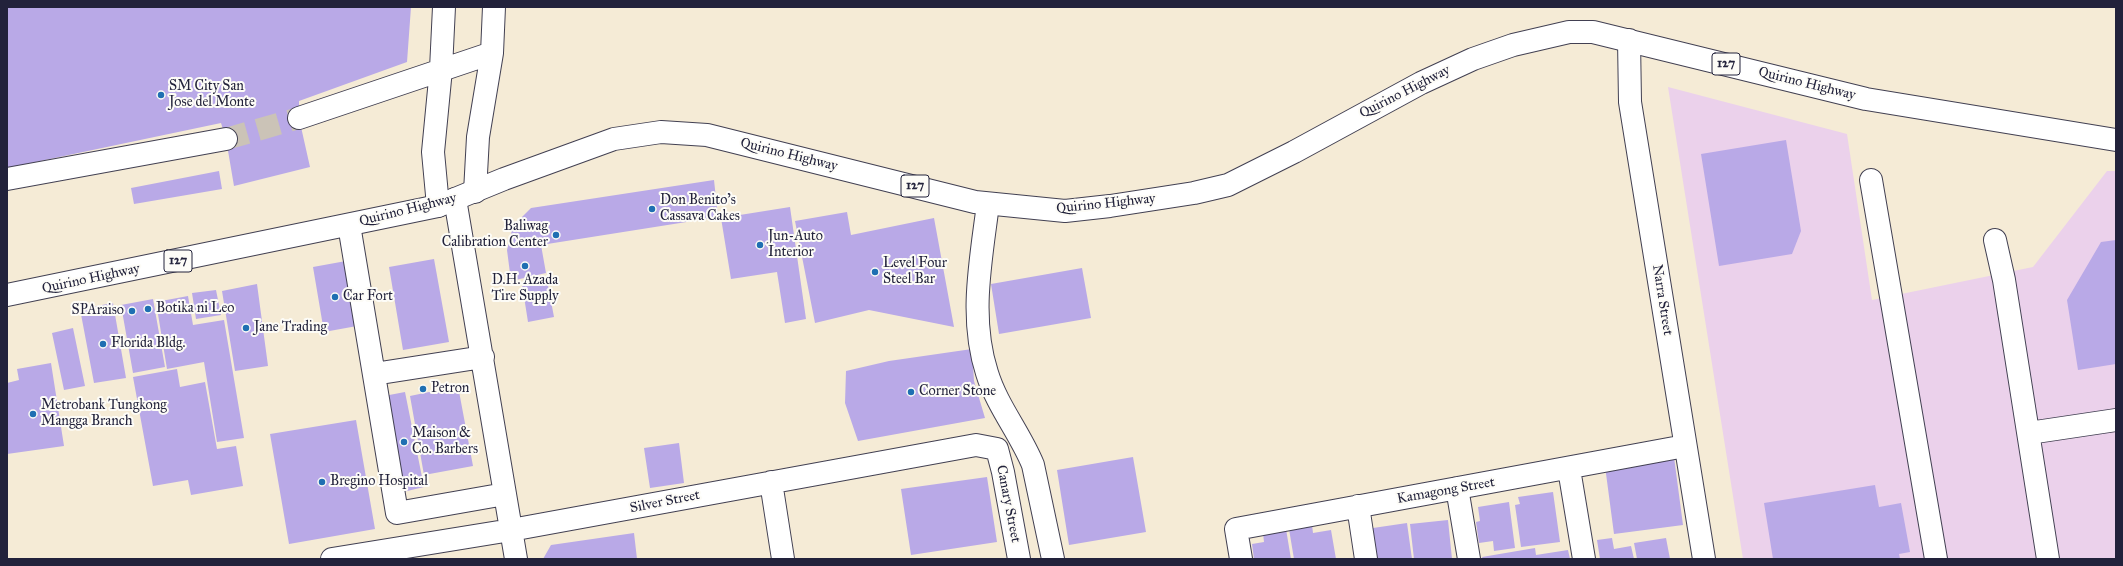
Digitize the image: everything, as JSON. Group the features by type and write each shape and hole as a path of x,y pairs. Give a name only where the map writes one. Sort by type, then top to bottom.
{"street":[{"path":"444,7 441,69 433,152 456,199 516,559"},
{"path":"456,199 478,137 492,53 494,7"},
{"name":"Quirino Highway","path":"7,295 349,225 456,199 504,179 614,139 661,132 707,135 988,204 1065,210 1117,205 1194,193 1228,185 1294,152 1421,83 1480,56 1513,45 1569,32 1593,32 1866,99 2116,140"},
{"name":"Narra Street","path":"1628,40 1630,102 1704,559"},
{"path":"299,118 492,53"},
{"path":"7,179 226,139"},
{"path":"1871,180 1936,559"},
{"path":"988,204 978,277 978,324 981,349 987,372 996,395 1033,465 1053,559"},
{"path":"349,225 397,513 506,494"},
{"path":"1995,240 2004,280 2048,559"},
{"path":"374,374 482,357"},
{"path":"2029,433 2116,420"},
{"name":"Silver Street","path":"332,559 511,530 976,445 997,449"},
{"name":"Kamagong Street","path":"1241,559 1236,529 1569,469 1685,446"},
{"name":"Canary Street","path":"997,449 1003,472 1019,559"},
{"path":"1569,469 1584,559"},
{"path":"771,482 783,559"},
{"path":"1457,488 1469,559"},
{"path":"1358,506 1366,559"}],"shaded area":[{"path":"1668,87 1847,134 1872,300 2033,267 2107,171 2116,171 2116,559 1743,559"}],"building":[{"name":"SM City San Jose del Monte","path":"7,7 411,7 407,62 299,101 299,118 310,167 234,186 226,139 221,123 7,168"},
{"path":"1786,140 1801,231 1792,254 1719,266 1701,154"},
{"path":"219,171 222,189 134,204 131,188"},
{"name":"Baliwag Calibration Center","path":"714,180 718,217 541,245 546,273 511,281 507,250 513,226 531,208"},
{"name":"Jun-Auto Interior","path":"790,207 806,319 785,323 777,272 731,279 721,218"},
{"name":"Level Four Steel Bar","path":"847,212 851,235 934,218 954,327 869,310 815,323 795,221"},
{"path":"2116,240 2116,364 2078,370 2067,300 2101,242"},
{"path":"434,259 449,342 403,350 389,267"},
{"name":"Car Fort","path":"346,261 357,326 324,332 313,267"},
{"path":"1082,268 1091,318 999,334 991,284"},
{"path":"547,280 554,317 528,322 522,284"},
{"name":"Jane Trading","path":"257,284 268,366 235,371 222,291"},
{"path":"216,290 221,315 196,319 192,293"},
{"path":"188,296 193,325 224,320 244,438 217,442 204,362 167,369 156,302"},
{"path":"153,299 165,367 133,373 121,305"},
{"name":"Florida Bldg.","path":"113,303 126,378 94,383 80,309"},
{"path":"73,328 85,386 64,390 52,333"},
{"name":"Corner Stone","path":"972,349 974,381 985,418 858,441 845,403 846,371 889,361"},
{"name":"Metrobank Tungkong Mangga Branch","path":"51,363 64,446 7,454 7,383 19,380 17,369"},
{"path":"177,369 180,387 205,382 217,449 236,446 243,486 191,495 188,480 153,486 133,377"},
{"path":"458,386 473,466 424,475 410,396"},
{"name":"Maison & Co. Barbers","path":"405,392 424,487 403,492 384,396"},
{"name":"Bregino Hospital","path":"356,420 375,529 289,544 270,434"},
{"path":"679,443 684,483 650,488 644,448"},
{"path":"1133,457 1146,532 1069,545 1057,470"},
{"path":"1674,457 1683,525 1614,534 1605,466"},
{"path":"987,477 997,542 911,555 901,489"},
{"path":"1875,485 1879,507 1901,503 1910,552 1899,554 1900,559 1773,559 1764,503"},
{"path":"1553,492 1560,542 1521,547 1515,505 1520,504 1518,497"},
{"path":"1509,502 1515,548 1494,551 1493,541 1479,543 1476,522 1480,521 1478,507"},
{"path":"1448,520 1452,559 1414,559 1410,524"},
{"path":"1407,523 1412,559 1371,559 1370,551 1376,551 1373,528"},
{"path":"1312,525 1313,533 1331,530 1336,559 1294,559 1289,529"},
{"path":"1286,529 1291,559 1254,559 1252,544 1264,542 1263,533"},
{"path":"634,533 637,559 543,559 551,545"},
{"path":"1612,538 1614,549 1631,546 1634,559 1600,559 1597,540"},
{"path":"1666,538 1670,559 1637,559 1634,543"},
{"path":"1535,548 1536,555 1568,550 1570,559 1483,559 1482,557"}],"tunnel":[{"path":"226,139 299,118"}],"place":[{"name":"SM City San Jose del Monte","path":"161,95"},
{"name":"Don Benito's Cassava Cakes","path":"652,209"},
{"name":"Baliwag Calibration Center","path":"556,235"},
{"name":"Jun-Auto Interior","path":"760,245"},
{"name":"D.H. Azada Tire Supply","path":"525,266"},
{"name":"Level Four Steel Bar","path":"875,272"},
{"name":"Car Fort","path":"335,297"},
{"name":"Botika ni Leo","path":"148,309"},
{"name":"SPAraiso","path":"132,311"},
{"name":"Jane Trading","path":"246,328"},
{"name":"Florida Bldg.","path":"103,344"},
{"name":"Petron","path":"423,389"},
{"name":"Corner Stone","path":"911,392"},
{"name":"Metrobank Tungkong Mangga Branch","path":"33,414"},
{"name":"Maison & Co. Barbers","path":"404,442"},
{"name":"Bregino Hospital","path":"322,482"}]}
